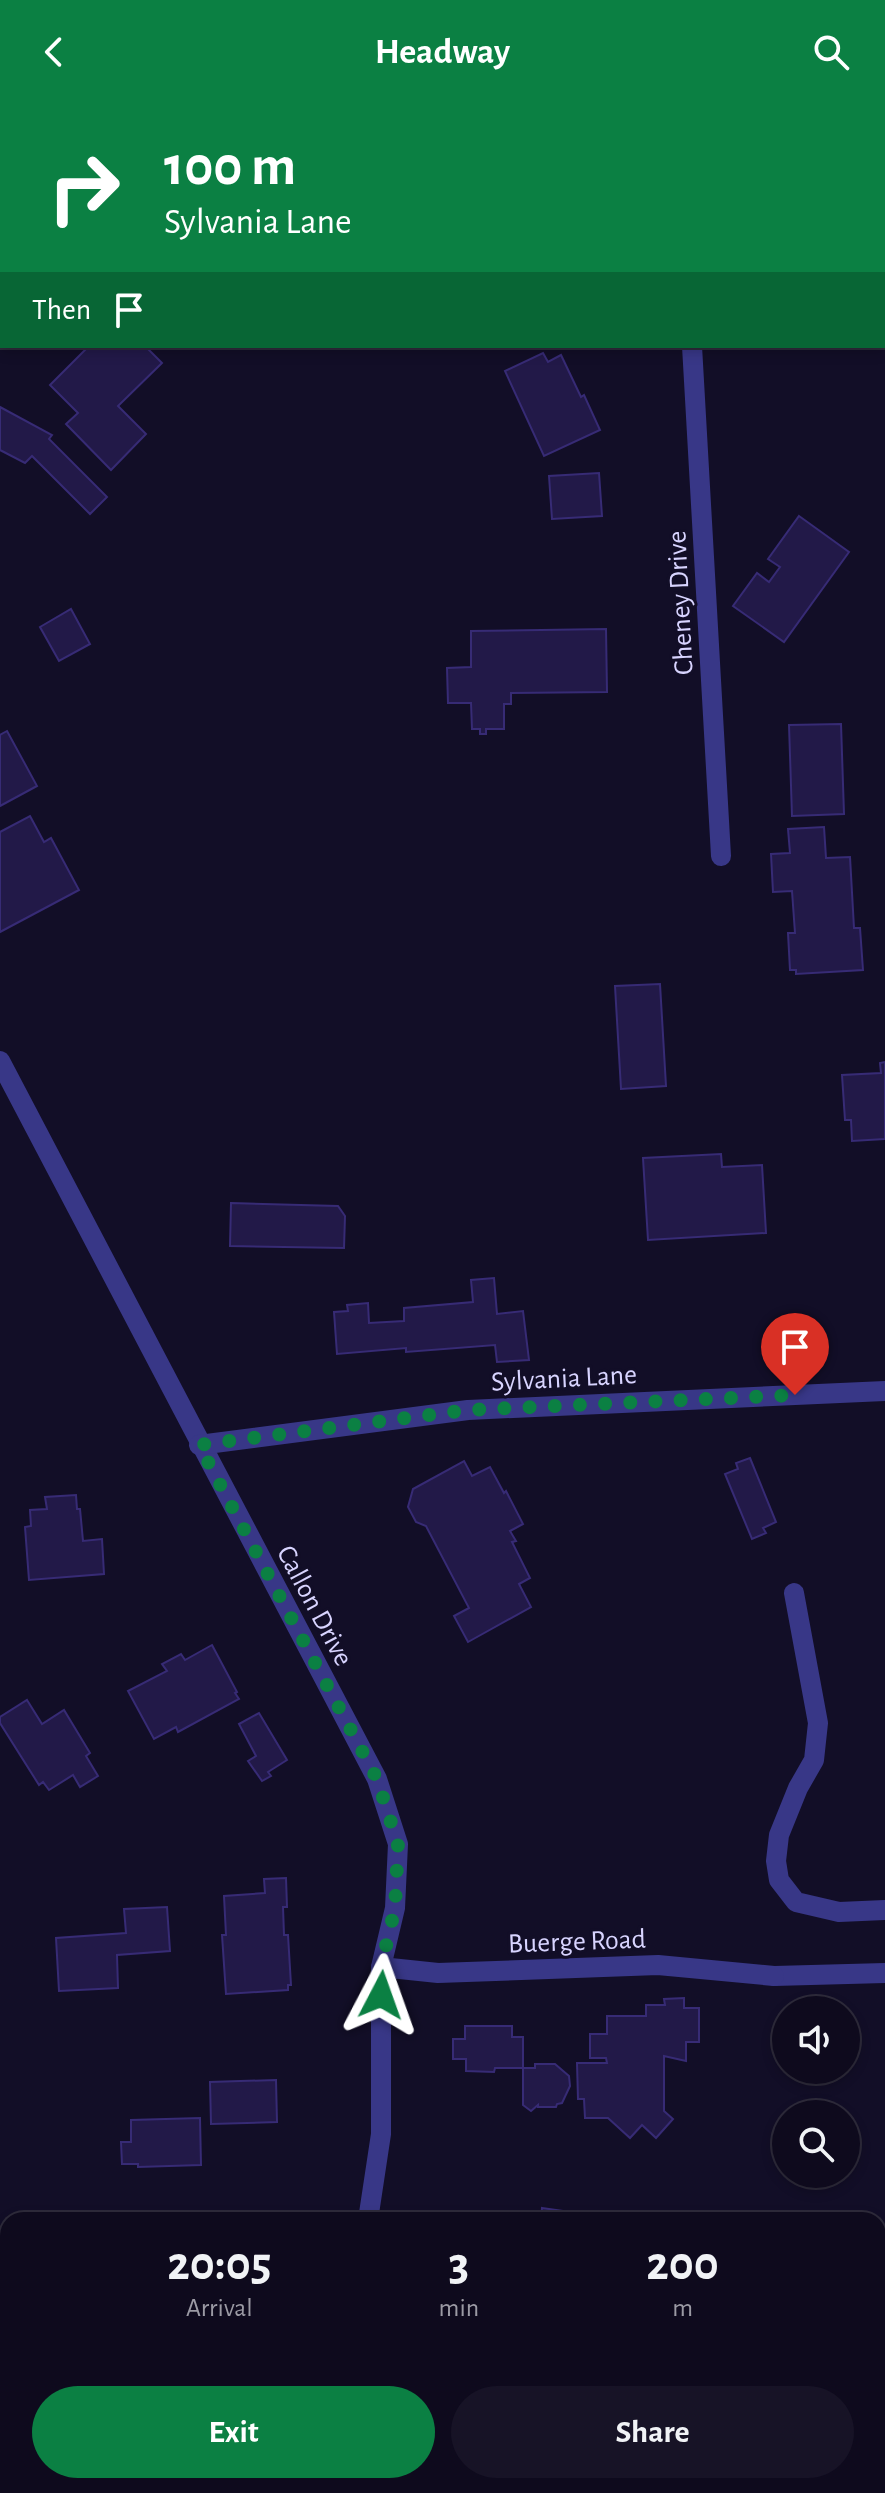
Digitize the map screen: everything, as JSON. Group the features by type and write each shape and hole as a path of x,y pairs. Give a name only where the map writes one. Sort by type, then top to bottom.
{"street":[{"name":"Cheney Drive","path":"692,348 721,856"},
{"name":"Callon Drive","path":"0,1061 377,1779 398,1844 395,1908 381,1967 381,2134 369,2212"},
{"name":"Sylvania Lane","path":"199,1445 468,1410 885,1391"},
{"path":"794,1593 818,1723 814,1760 798,1788 779,1835 776,1861 779,1880 796,1902 839,1912 885,1910"},
{"name":"Buerge Road","path":"381,1967 438,1973 658,1965 774,1976 885,1973"}],"building":[{"path":"87,348 147,348 162,363 118,406 146,434 111,470 66,424 78,413 50,385"},
{"path":"543,353 548,362 561,355 600,430 544,456 505,371"},
{"path":"0,407 52,435 49,439 107,497 90,514 32,456 25,463 0,450"},
{"path":"599,473 602,516 552,519 549,476"},
{"path":"799,516 849,552 784,642 733,606 757,573 769,582 780,567 768,559"},
{"path":"71,609 90,644 59,661 40,627"},
{"path":"606,629 607,692 511,693 511,704 504,704 504,729 486,729 486,734 480,734 480,729 472,729 471,703 448,703 447,668 471,667 471,631"},
{"path":"841,724 844,814 792,816 789,725"},
{"path":"7,731 37,786 0,806 0,735"},
{"path":"30,816 44,842 51,838 79,890 0,932 0,832"},
{"path":"824,827 826,858 850,857 854,928 860,928 863,970 796,974 796,970 790,970 788,933 795,933 792,891 773,892 771,854 790,853 788,829"},
{"path":"660,984 666,1086 621,1089 615,986"},
{"path":"885,1062 885,1139 852,1141 851,1120 845,1120 842,1075 881,1073 880,1063"},
{"path":"721,1154 722,1167 762,1165 766,1233 648,1240 643,1158"},
{"path":"231,1203 338,1206 345,1216 344,1248 230,1246"},
{"path":"494,1278 497,1314 523,1311 529,1360 497,1362 495,1345 337,1354 334,1312 348,1311 347,1305 368,1303 369,1323 404,1321 404,1308 473,1302 471,1280"},
{"path":"750,1458 776,1522 763,1528 766,1533 752,1539 725,1474 738,1469 736,1463"},
{"path":"464,1461 472,1476 490,1467 523,1524 510,1531 516,1541 512,1542 530,1578 519,1584 531,1607 468,1642 454,1616 469,1608 426,1526 416,1522 408,1507 413,1489"},
{"path":"76,1495 83,1541 102,1539 104,1574 29,1580 25,1527 31,1526 30,1510 47,1509 45,1497"},
{"path":"212,1645 239,1699 178,1732 176,1727 154,1739 128,1691 167,1671 162,1664 181,1654 185,1660"},
{"path":"27,1700 42,1724 64,1710 90,1753 86,1756 98,1776 80,1787 73,1775 49,1790 43,1782 39,1785 0,1723 0,1717"},
{"path":"259,1713 287,1760 268,1772 271,1776 262,1781 248,1761 256,1756 239,1724"},
{"path":"286,1878 284,1935 288,1935 291,1985 288,1985 288,1990 226,1994 222,1935 226,1935 224,1896 265,1893 264,1879"},
{"path":"167,1907 170,1951 117,1955 118,1988 59,1991 56,1938 126,1933 124,1909"},
{"path":"684,1998 684,2008 699,2008 699,2042 686,2042 686,2061 664,2056 664,2111 673,2119 656,2138 642,2125 630,2138 608,2118 585,2118 584,2099 578,2099 577,2063 607,2063 606,2058 590,2058 590,2034 607,2034 607,2016 646,2016 646,2005 665,2005 664,1999"},
{"path":"465,2026 512,2026 512,2037 523,2037 523,2068 495,2068 494,2072 466,2071 466,2059 453,2059 453,2039 465,2039"},
{"path":"535,2064 555,2064 569,2076 570,2086 562,2103 556,2107 538,2105 531,2111 523,2105 523,2068 535,2068"},
{"path":"276,2080 277,2122 211,2124 210,2082"},
{"path":"200,2118 201,2165 138,2167 138,2164 122,2164 121,2142 131,2142 131,2120"},
{"path":"542,2208 571,2212 542,2212"}],"route":[{"path":"381,1995 381,1967 395,1908 398,1844 377,1779 199,1445 468,1410 795,1395"}]}
